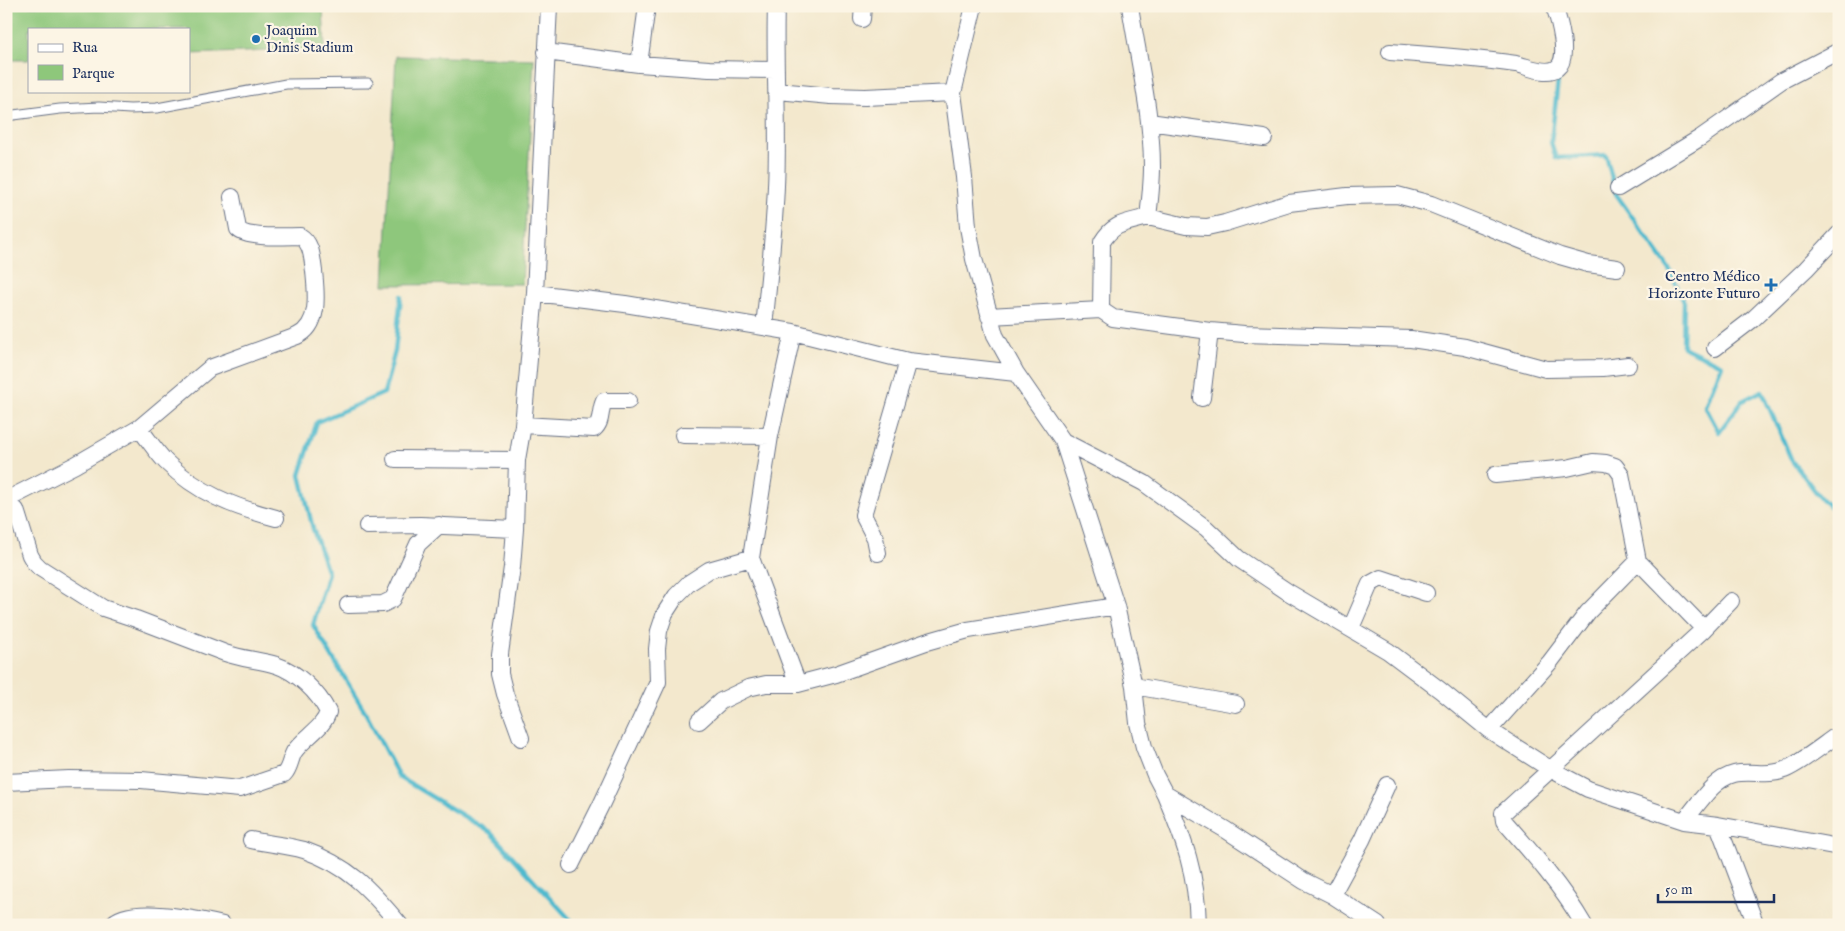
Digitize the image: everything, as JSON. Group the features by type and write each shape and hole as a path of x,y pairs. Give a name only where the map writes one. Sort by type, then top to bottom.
{"street":[{"path":"521,738 504,694 500,674 500,654 512,567 517,460 523,425 535,293 549,6"},
{"path":"639,64 647,6"},
{"path":"764,327 776,186 778,91 776,70 776,6"},
{"path":"974,6 953,93 964,177 968,227 974,259 995,335 1016,373 1063,442 1116,606 1134,686 1138,723 1144,747 1183,837 1193,871 1198,899 1198,925"},
{"path":"1130,6 1149,122 1152,165 1148,217"},
{"path":"1390,52 1483,60 1521,65 1544,71 1554,70 1559,66 1563,58 1560,23 1554,6"},
{"path":"546,52 639,64 710,69 776,70"},
{"path":"1618,188 1700,138 1780,81 1839,52"},
{"path":"778,91 865,97 953,93"},
{"path":"1149,122 1264,138"},
{"path":"1101,310 1102,242 1107,233 1115,226 1148,217 1186,226 1207,226 1225,223 1289,203 1347,196 1397,195 1431,204 1560,256 1588,264 1617,268"},
{"path":"6,782 69,779 141,780 240,789 284,774 296,750 322,724 328,712 314,693 300,679 289,672 276,666 233,656 103,608 40,568 30,555 16,510 6,501 82,461 139,428 210,368 302,334 312,320 316,291 312,255 305,239 300,236 240,232 232,197"},
{"path":"1715,348 1753,319 1839,234"},
{"path":"535,293 625,304 793,332 908,361 1016,373"},
{"path":"989,316 1101,310 1113,318 1210,331 1287,336 1411,340 1466,347 1546,369 1586,369 1628,365"},
{"path":"1202,398 1210,331"},
{"path":"793,332 770,436 751,558 798,684"},
{"path":"878,553 875,538 863,515 908,361"},
{"path":"523,425 594,429 600,423 604,401 628,401"},
{"path":"139,428 167,463 212,497 276,518"},
{"path":"683,435 770,436"},
{"path":"1063,442 1144,483 1206,528 1239,559 1288,592 1396,657 1489,730 1550,769 1588,789 1684,821 1718,825 1839,847"},
{"path":"395,459 517,460"},
{"path":"1495,475 1567,468 1593,462 1606,463 1620,470 1638,561 1704,629"},
{"path":"367,526 440,525 515,529"},
{"path":"348,605 383,604 393,599 418,544 440,525"},
{"path":"571,865 658,682 659,631 665,613 676,596 689,583 702,574 709,570 751,558"},
{"path":"1489,730 1550,662 1588,612 1638,561"},
{"path":"1350,628 1370,584 1381,578 1426,593"},
{"path":"1584,925 1540,863 1503,820 1503,814 1732,601"},
{"path":"699,721 721,701 748,688 766,684 798,684 836,674 926,642 968,630 1116,606"},
{"path":"1134,686 1236,704"},
{"path":"1684,821 1723,779 1734,774 1775,773 1786,770 1839,734"},
{"path":"1332,895 1362,840 1387,785"},
{"path":"1165,794 1378,925"},
{"path":"1718,825 1756,925"},
{"path":"251,840 303,850 345,870 364,884 400,925"},
{"path":"112,925 116,920 124,916 139,915 181,916 223,925"}],"lane":[{"path":"6,116 60,109 99,107 157,108 286,84 368,83"}],"green space":[{"name":"Joaquim Dinis Stadium","path":"6,6 323,6 325,49 190,54 190,28 28,28 28,60 6,60"},
{"path":"396,56 534,59 522,284 384,285"}],"waterway":[{"path":"1559,72 1551,142 1556,158 1606,155 1616,194 1670,270 1684,302 1683,347 1722,365 1705,406 1719,432 1742,401 1762,391 1792,461 1822,500 1839,513"},
{"path":"401,296 395,351 384,393 317,422 300,475 313,529 328,573 313,625 364,710 399,777 490,832 575,925"}],"place":[{"name":"Joaquim Dinis Stadium","path":"256,39"},
{"name":"Centro Médico Horizonte Futuro","path":"1771,285"}]}
